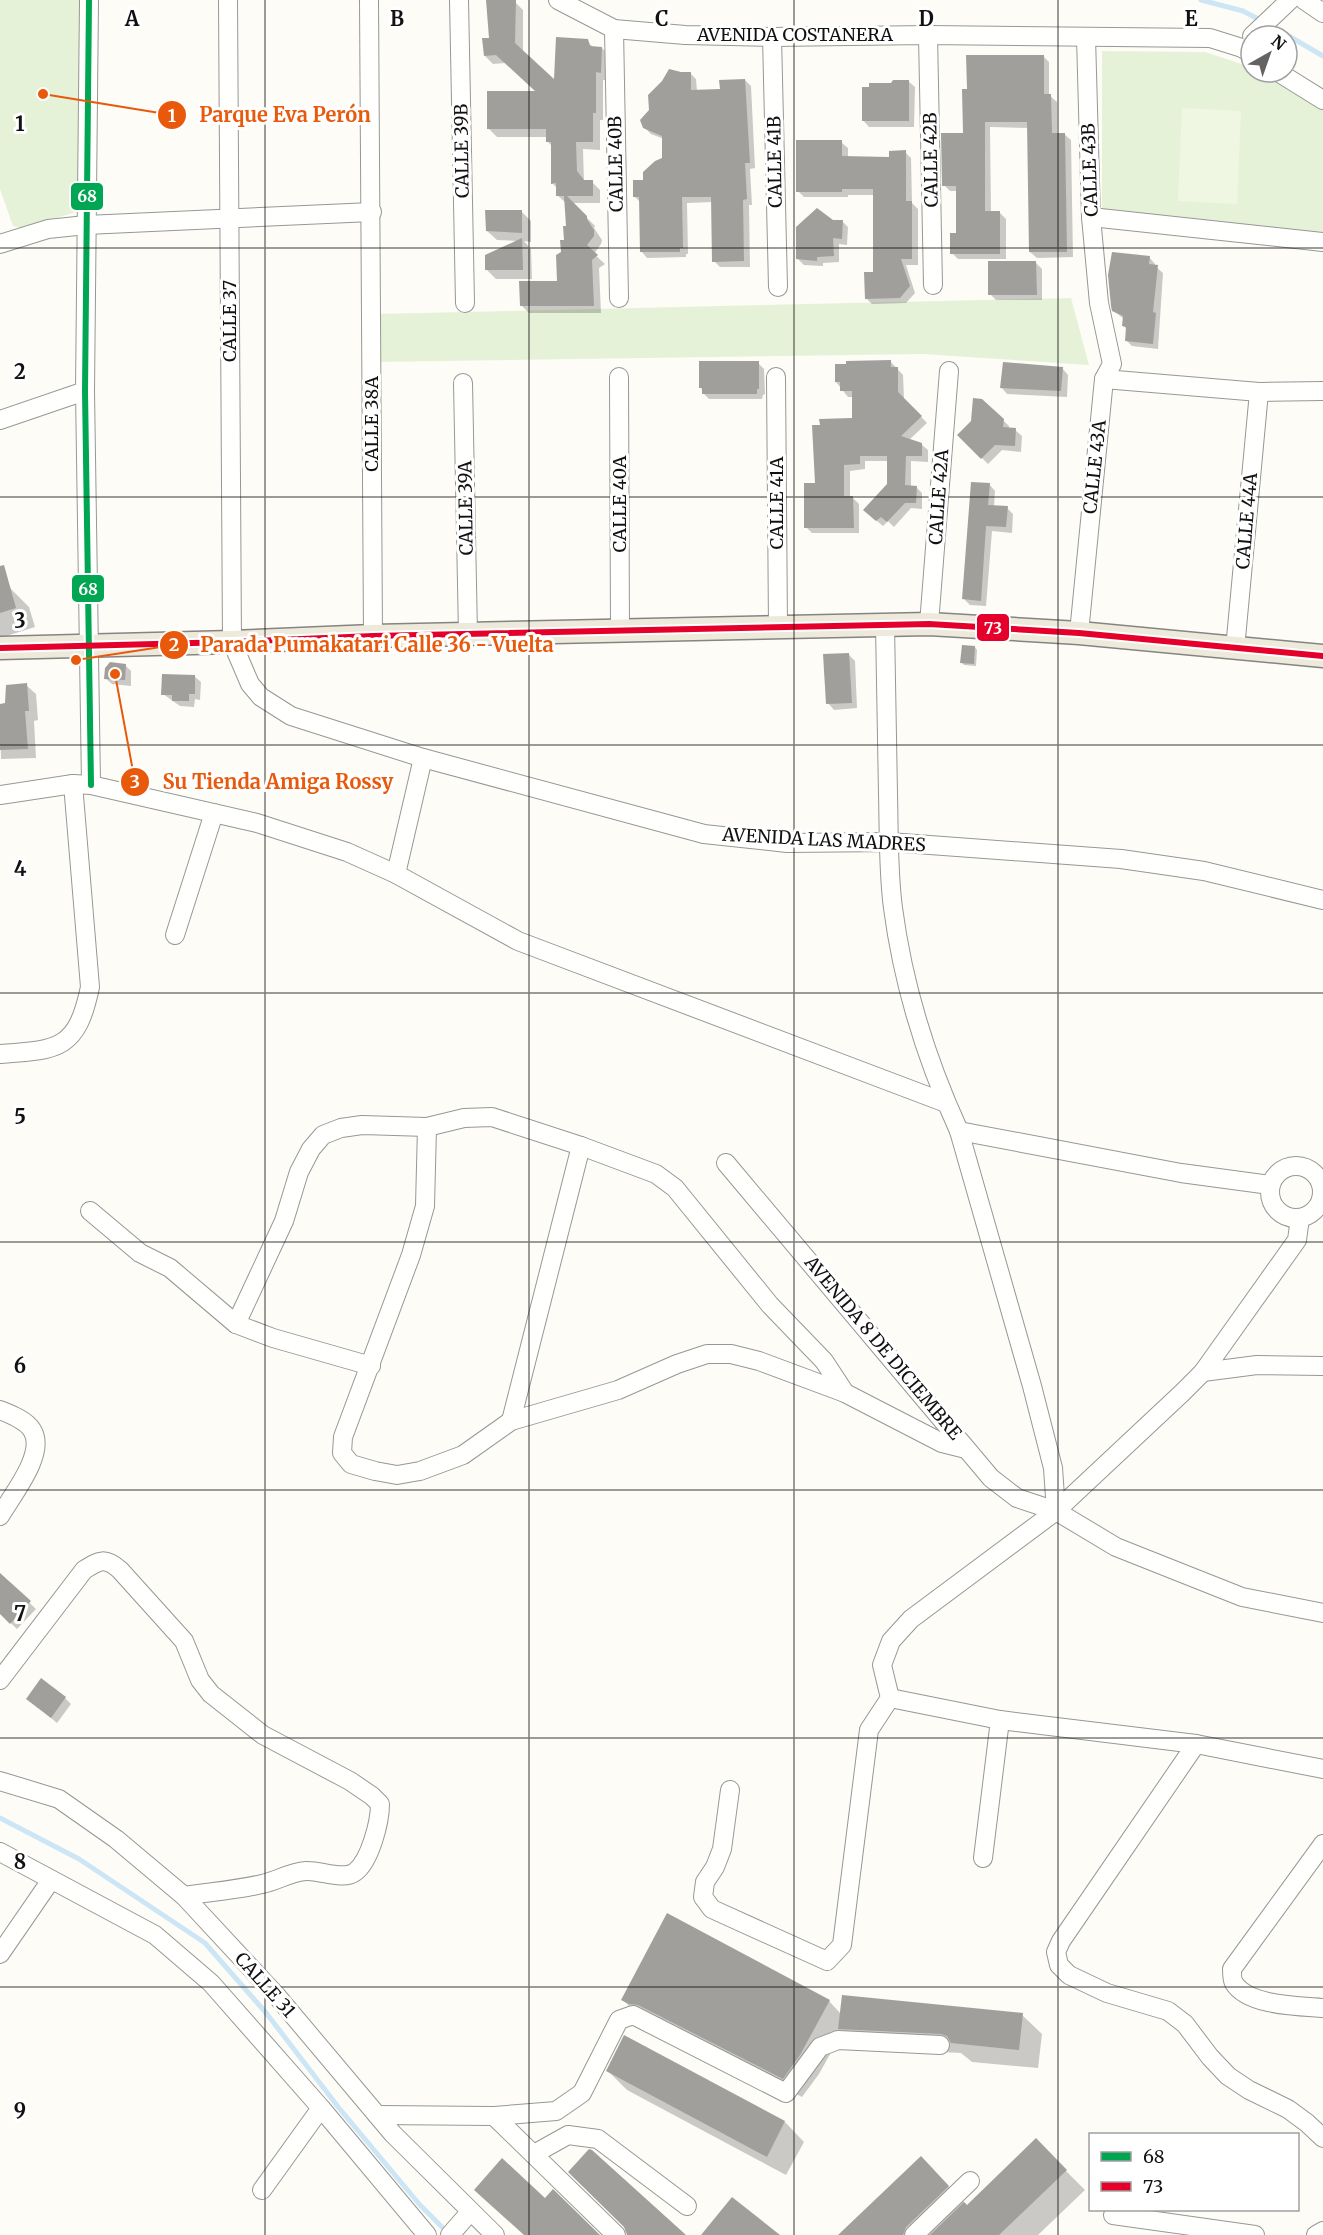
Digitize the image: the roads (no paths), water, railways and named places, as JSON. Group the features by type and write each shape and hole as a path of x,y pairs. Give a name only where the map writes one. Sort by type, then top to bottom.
{"main road":[{"path":"0,648 373,636 929,624 1079,633 1323,656"}],"street":[{"path":"0,1054 43,1051 67,1041 85,1012 90,987 82,785 89,644 85,391 89,0"},
{"name":"CALLE 37","path":"228,0 232,642"},
{"name":"CALLE 38A","path":"369,0 373,636"},
{"name":"CALLE 39B","path":"459,0 465,303"},
{"name":"AVENIDA COSTANERA","path":"558,0 614,29 685,35 772,37 928,35 1239,40"},
{"path":"1304,0 1323,13"},
{"path":"1267,24 1284,6"},
{"name":"CALLE 40B","path":"614,29 619,298"},
{"name":"CALLE 42B","path":"928,35 933,285"},
{"name":"CALLE 41B","path":"772,37 778,287"},
{"name":"CALLE 43B","path":"1086,37 1091,217 1099,303"},
{"path":"1298,84 1323,99"},
{"path":"0,244 48,229 86,225 372,212"},
{"path":"1091,217 1323,242"},
{"name":"CALLE 43A","path":"1079,633 1104,379 1112,364 1099,303"},
{"name":"CALLE 42A","path":"929,624 949,371"},
{"name":"CALLE 40A","path":"619,377 620,632"},
{"name":"CALLE 41A","path":"776,377 778,628"},
{"path":"1104,379 1259,392 1323,391"},
{"name":"CALLE 39A","path":"463,383 468,634"},
{"path":"0,420 85,391"},
{"name":"CALLE 44A","path":"1235,649 1259,392"},
{"path":"885,625 889,842 893,907 903,968 910,996 946,1102 959,1131 1050,1458 1056,1512"},
{"name":"AVENIDA LAS MADRES","path":"232,642 250,684 261,697 291,716 423,758 704,834 787,843 889,842 1121,859 1204,871 1323,900"},
{"path":"396,874 423,758"},
{"path":"0,795 82,785 257,823 347,852 396,874 519,941 946,1102"},
{"path":"175,935 214,813"},
{"path":"236,1324 284,1221 299,1172 311,1149 323,1135 341,1128 362,1125 427,1127 464,1118 492,1118 581,1146 656,1174 675,1188 770,1305 824,1361 845,1393"},
{"path":"427,1127 425,1206 411,1255 343,1437 342,1453 351,1464 397,1475 420,1471 463,1455 511,1420 618,1389 707,1354 731,1354 750,1359 845,1393 942,1443 966,1449"},
{"path":"959,1131 1181,1173 1270,1185"},
{"path":"511,1420 581,1146"},
{"name":"AVENIDA 8 DE DICIEMBRE","path":"726,1163 991,1478 1017,1498 1056,1512 1116,1547 1242,1597 1323,1613"},
{"path":"1287,1167 1303,1167 1317,1176 1323,1193 1316,1209 1300,1218 1282,1215 1276,1209 1272,1202 1270,1185 1274,1178 1287,1167"},
{"path":"90,1211 140,1253 170,1268 236,1324 273,1338 370,1366"},
{"path":"730,1790 723,1849 705,1882 703,1897 712,1909 827,1961 842,1945 869,1730 890,1698 882,1665 891,1641 911,1619 1056,1512 1203,1372 1297,1240 1300,1218"},
{"path":"1203,1372 1257,1365 1323,1366"},
{"path":"0,1410 32,1428 37,1443 34,1458 0,1516"},
{"path":"0,1680 84,1570 98,1561 110,1562 120,1570 184,1641 200,1680 211,1694 263,1735 350,1781 380,1804 380,1816 371,1845 363,1864 354,1873 345,1876 316,1870 298,1871 263,1884 184,1896"},
{"path":"890,1698 1000,1720 1196,1744 1323,1769"},
{"path":"982,1858 1000,1720"},
{"path":"1196,1744 1061,1941 1056,1952 1059,1965 1070,1975 1107,1993 1168,2011 1185,2024 1228,2076 1307,2122 1323,2138"},
{"name":"CALLE 31","path":"0,1781 59,1799 116,1839 184,1896 276,1995 377,2115 460,2224 495,2235"},
{"path":"1323,1844 1232,1969 1233,1982 1246,1994 1270,2002 1323,2008"},
{"path":"0,1852 155,1935 211,1983 321,2108 427,2235"},
{"path":"0,1954 51,1880"},
{"path":"377,2115 494,2116 556,2111 582,2092 619,2020 633,2015 786,2093 820,2047 838,2040 940,2044"},
{"path":"261,2190 321,2108"},
{"path":"494,2116 615,2235"},
{"path":"534,2154 568,2135 597,2139 687,2206"},
{"path":"914,2235 969,2181"},
{"path":"1113,2215 1211,2232 1255,2235"},
{"path":"1316,2235 1323,2231"}],"waterway":[{"path":"1201,0 1243,11 1262,21"},
{"path":"1299,42 1323,56"},
{"path":"0,1818 79,1859 205,1943 267,2014 339,2108 420,2205 449,2234"}],"place":[{"name":"Parque Eva Perón","path":"43,94"},
{"name":"Parada Pumakatari Calle 36 - Vuelta","path":"76,660"},
{"name":"Su Tienda Amiga Rossy","path":"115,674"}]}
